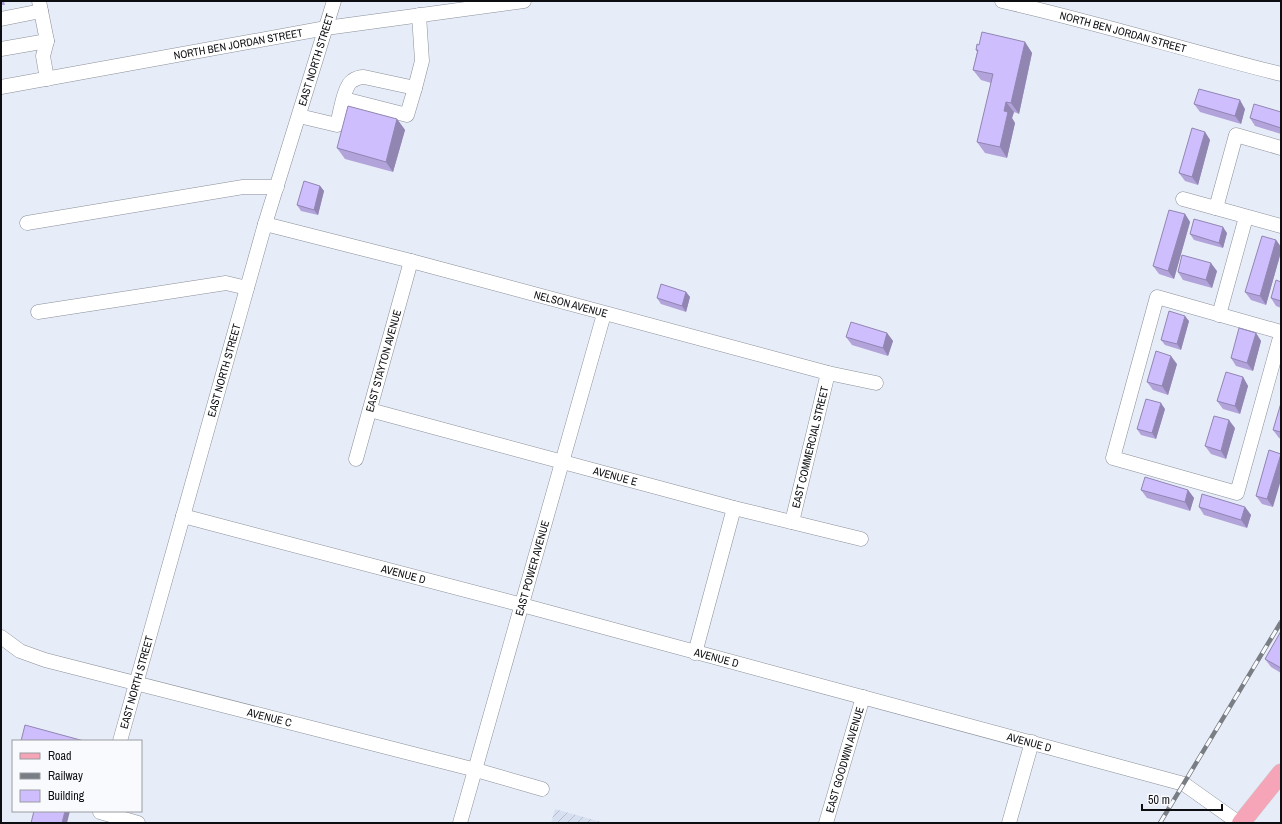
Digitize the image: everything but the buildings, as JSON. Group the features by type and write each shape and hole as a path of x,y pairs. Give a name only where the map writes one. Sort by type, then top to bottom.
{"main road":[{"path":"1240,823 1281,773"}],"street":[{"name":"EAST NORTH STREET","path":"120,740 265,224 334,1"},
{"name":"NORTH BEN JORDAN STREET","path":"1,87 326,28 524,1"},
{"name":"NORTH BEN JORDAN STREET","path":"1002,1 1055,13 1220,59 1281,74"},
{"path":"1,18 40,6 47,41 43,56 47,79"},
{"path":"344,99 407,115 422,61 419,15"},
{"path":"1,49 47,41"},
{"path":"299,116 337,125 347,87 351,81 357,78 364,77 415,88"},
{"path":"1216,208 1236,135 1281,148"},
{"path":"27,223 243,187 277,187"},
{"path":"1183,199 1281,226"},
{"path":"1219,315 1246,217"},
{"name":"NELSON AVENUE","path":"265,224 411,261 828,373 876,383"},
{"name":"EAST STAYTON AVENUE","path":"356,459 411,261"},
{"path":"38,312 226,282 247,288"},
{"path":"1157,297 1219,315 1281,333 1237,493 1113,458 1157,297"},
{"name":"EAST POWER AVENUE","path":"460,823 604,314"},
{"name":"EAST COMMERCIAL STREET","path":"792,522 828,373"},
{"name":"AVENUE E","path":"370,410 734,508 861,540"},
{"path":"696,653 734,508"},
{"name":"AVENUE D","path":"183,516 522,605 1184,784 1240,823"},
{"name":"AVENUE C","path":"1,637 20,651 45,660 476,770 542,789"},
{"name":"EAST GOODWIN AVENUE","path":"826,823 863,697"},
{"path":"1009,823 1032,742"},
{"path":"99,815 138,823"}],"shaded area":[{"path":"555,809 605,823 551,823"}],"railway":[{"path":"1160,823 1281,622"}]}
